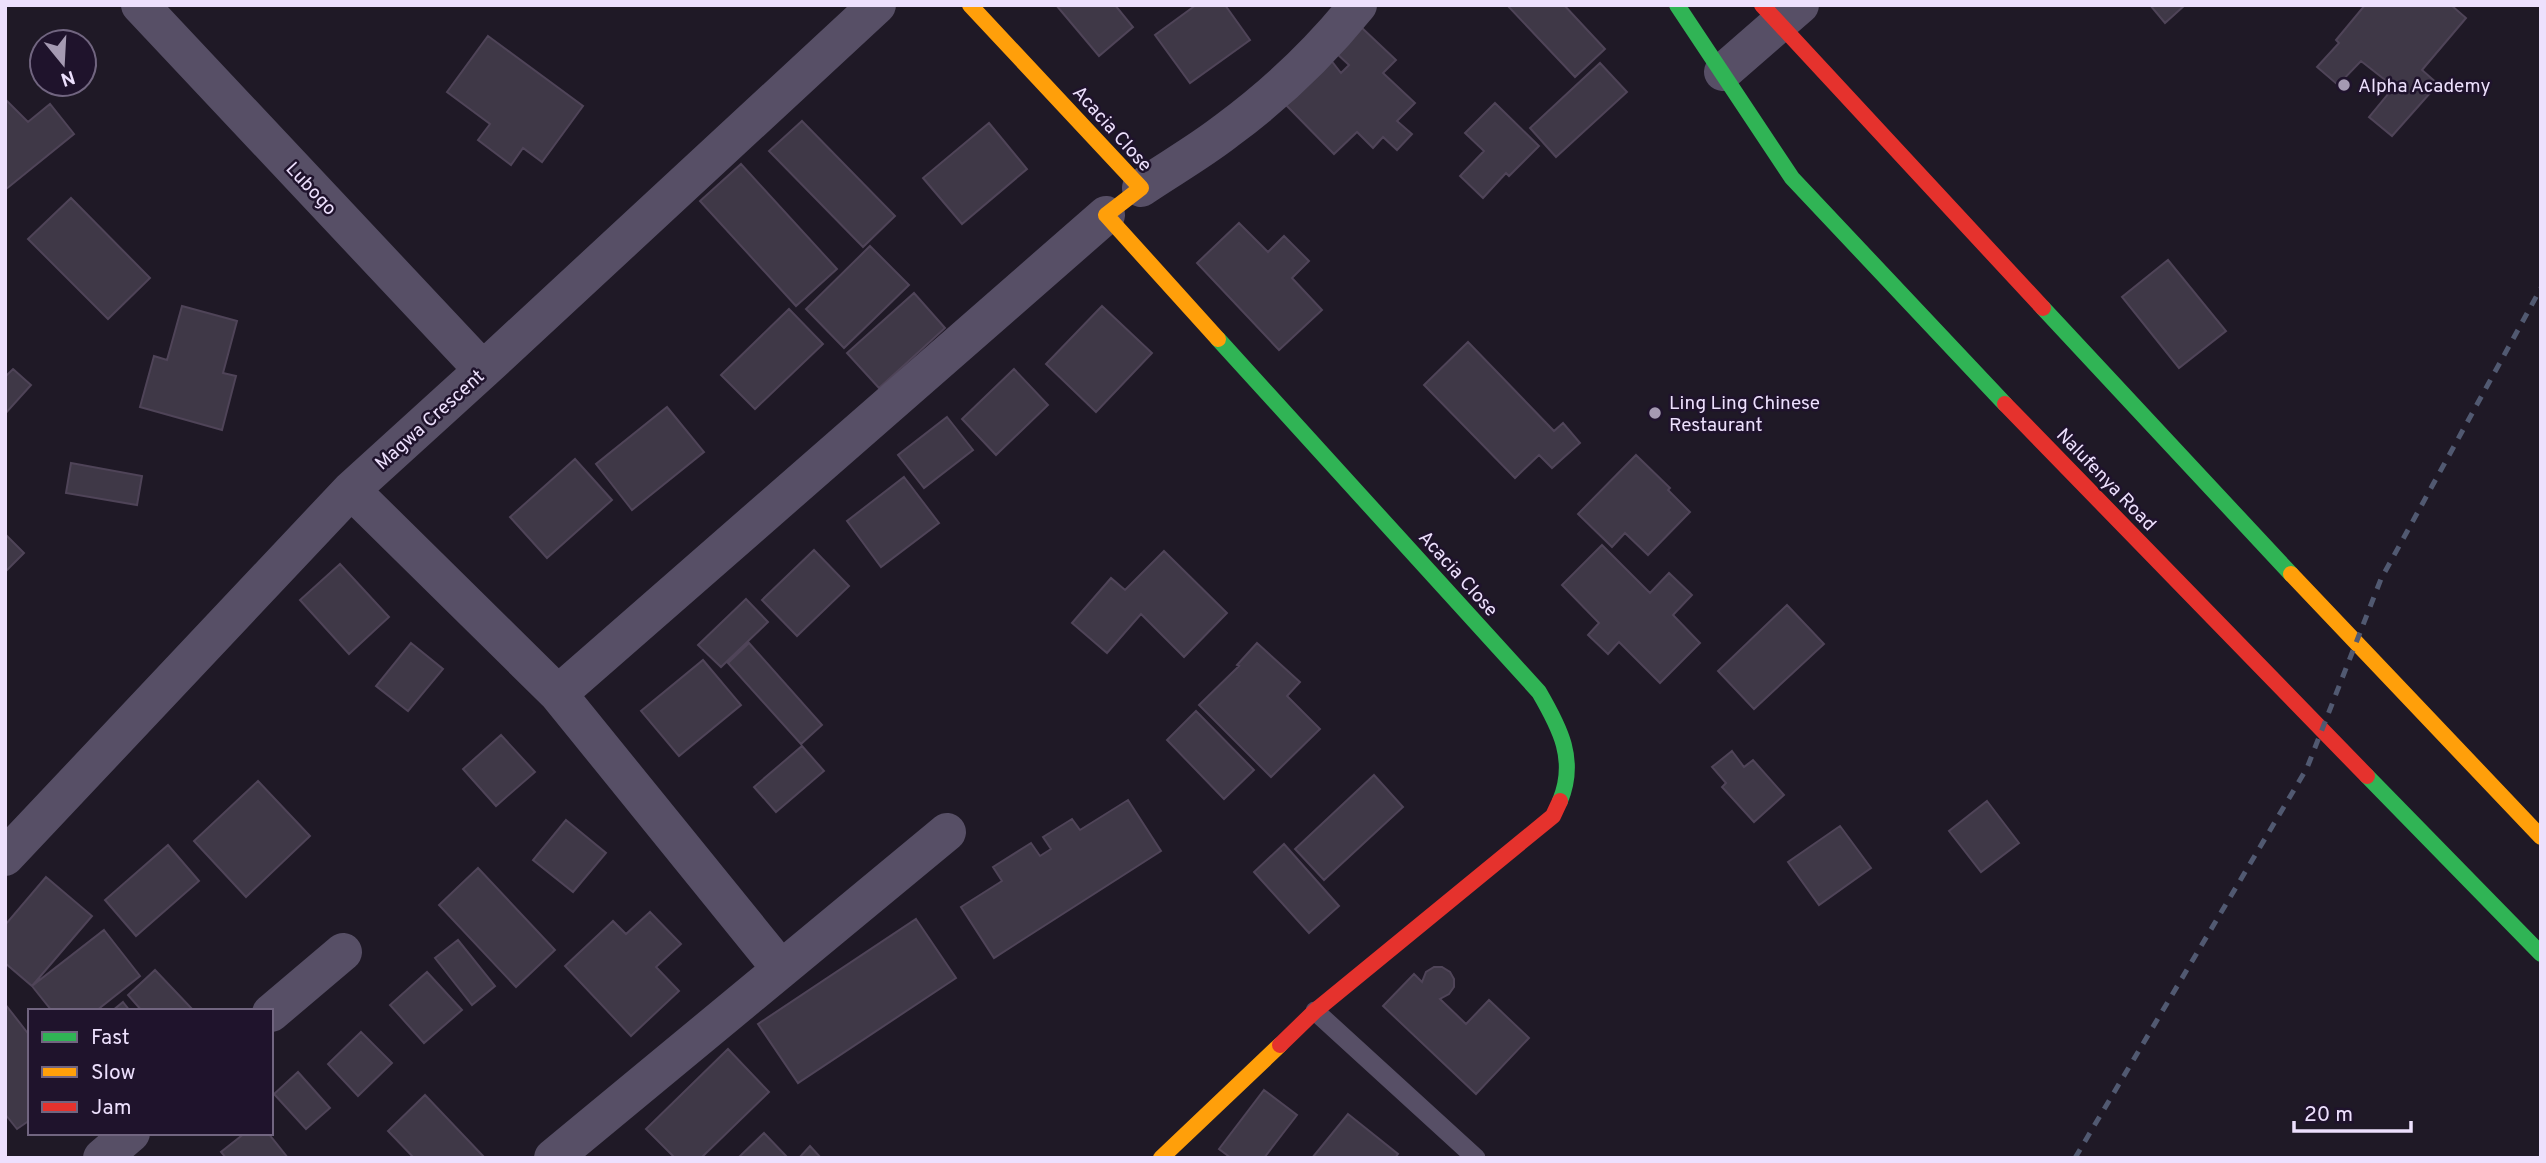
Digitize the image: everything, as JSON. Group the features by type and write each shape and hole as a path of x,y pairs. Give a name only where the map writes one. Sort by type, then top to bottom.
{"street":[{"name":"Lubogo","path":"140,5 483,370"},
{"name":"Magwa Crescent","path":"5,857 351,489 877,5"},
{"name":"Acacia Close","path":"970,5 1141,188 1106,215 1539,692 1561,730 1569,758 1565,794 1553,816 1315,1011 1161,1158"},
{"path":"1141,188 1225,132 1290,78 1341,27 1358,5"},
{"name":"Nalufenya Road","path":"1677,5 1793,178 1930,328 2541,954"},
{"path":"1723,72 1780,11 2183,460 2541,837"},
{"path":"558,694 1106,215"},
{"path":"351,489 558,694 781,969"},
{"path":"553,1158 947,832"},
{"path":"273,1011 343,952"},
{"path":"102,1158 129,1135"}],"lane":[{"path":"1315,1011 1476,1158"}],"building":[{"path":"1056,5 1115,5 1133,27 1099,56"},
{"path":"1196,5 1225,5 1250,40 1190,83 1155,35"},
{"path":"1507,5 1564,5 1605,49 1575,77"},
{"path":"2150,5 2185,5 2165,23"},
{"path":"2365,5 2451,5 2466,18 2422,70 2438,84 2392,136 2369,117 2394,87 2361,61 2338,85 2317,67 2339,43 2336,40"},
{"path":"1361,27 1396,60 1383,73 1415,103 1397,121 1412,134 1397,150 1383,137 1373,148 1357,132 1334,154 1284,103 1330,59 1341,73 1349,65 1335,52"},
{"path":"488,36 583,106 542,162 523,148 511,165 478,140 490,124 447,92"},
{"path":"1600,63 1627,92 1556,157 1530,128"},
{"path":"5,99 28,122 50,104 74,134 5,190"},
{"path":"1495,103 1539,146 1509,176 1506,173 1483,198 1460,176 1484,151 1465,133"},
{"path":"802,121 895,216 863,247 769,151"},
{"path":"989,123 1027,169 962,224 923,178"},
{"path":"741,164 837,269 796,306 700,201"},
{"path":"71,198 150,278 108,319 28,239"},
{"path":"1239,223 1268,252 1284,236 1309,261 1292,278 1322,310 1279,350 1197,263"},
{"path":"870,246 909,285 844,348 806,309"},
{"path":"2168,260 2226,331 2179,368 2122,297"},
{"path":"914,293 945,328 879,388 847,353"},
{"path":"182,306 237,321 223,373 236,376 222,430 140,407 154,356 167,360"},
{"path":"1102,306 1152,353 1096,412 1046,364"},
{"path":"789,309 823,344 755,409 721,375"},
{"path":"1468,342 1554,431 1563,423 1580,443 1552,468 1539,455 1515,478 1424,385"},
{"path":"13,369 31,385 5,414 5,377"},
{"path":"1014,369 1048,405 996,455 962,419"},
{"path":"667,407 704,452 632,510 596,464"},
{"path":"947,417 973,450 924,488 898,455"},
{"path":"1636,455 1690,512 1648,555 1625,533 1612,547 1578,514"},
{"path":"575,459 612,500 547,558 510,517"},
{"path":"71,463 142,476 137,505 66,493"},
{"path":"904,477 939,523 881,567 847,521"},
{"path":"5,534 24,553 5,572"},
{"path":"1602,545 1650,593 1669,573 1692,595 1673,615 1700,643 1660,683 1619,642 1608,654 1588,635 1599,623 1562,585"},
{"path":"814,550 849,586 797,636 762,600"},
{"path":"1164,551 1227,613 1184,657 1141,614 1107,653 1072,623 1111,578 1125,590"},
{"path":"340,564 389,617 349,654 300,600"},
{"path":"746,599 768,622 721,667 698,645"},
{"path":"1787,605 1824,644 1754,709 1718,671"},
{"path":"411,643 443,669 408,711 376,686"},
{"path":"749,643 822,725 801,744 728,663"},
{"path":"1257,643 1300,682 1287,696 1320,729 1271,777 1199,705 1239,666 1237,665"},
{"path":"703,660 741,705 679,756 641,711"},
{"path":"1196,711 1254,770 1224,799 1167,740"},
{"path":"501,735 535,772 496,806 463,769"},
{"path":"802,746 824,771 776,812 754,787"},
{"path":"1732,751 1744,767 1753,760 1784,795 1754,822 1722,787 1726,783 1712,767"},
{"path":"1374,775 1403,807 1324,880 1295,849"},
{"path":"258,781 310,836 246,897 194,841"},
{"path":"1128,800 1161,851 994,958 961,907 1002,881 993,867 1031,843 1040,856 1051,849 1043,837 1072,819 1080,830"},
{"path":"1987,801 2019,843 1981,872 1949,831"},
{"path":"566,820 606,853 573,892 533,860"},
{"path":"1840,826 1871,868 1819,905 1788,862"},
{"path":"1284,844 1339,906 1309,933 1254,872"},
{"path":"168,845 199,881 136,936 105,900"},
{"path":"478,868 555,950 516,987 439,905"},
{"path":"46,877 92,916 32,986 5,963 5,925"},
{"path":"650,912 681,944 656,967 679,991 631,1036 565,966 613,921 626,934"},
{"path":"916,919 956,978 798,1083 758,1024"},
{"path":"104,930 140,976 99,1009 50,1009 32,986"},
{"path":"458,940 495,986 472,1005 435,958"},
{"path":"1434,967 1442,967 1450,972 1454,979 1454,987 1440,999 1466,1024 1489,1000 1529,1038 1476,1094 1383,1006 1414,974 1422,982 1426,972"},
{"path":"155,970 192,1009 140,1009 128,995"},
{"path":"427,972 462,1010 424,1043 390,1005"},
{"path":"123,1002 128,1009 114,1009"},
{"path":"5,1004 28,1033 28,1121 17,1129 5,1114"},
{"path":"361,1032 392,1063 358,1096 328,1064"},
{"path":"728,1049 769,1092 701,1158 675,1158 646,1129"},
{"path":"298,1072 330,1108 306,1129 274,1094"},
{"path":"1264,1090 1297,1115 1264,1158 1231,1158 1219,1149"},
{"path":"425,1095 485,1158 414,1158 388,1131"},
{"path":"1348,1114 1398,1154 1395,1158 1312,1158"},
{"path":"764,1133 788,1158 738,1158"},
{"path":"242,1135 270,1135 288,1158 226,1158 221,1152"},
{"path":"810,1146 821,1158 799,1158"}],"railway":[{"path":"2075,1158 2307,768 2381,579 2541,288"}],"traffic: fast":[{"path":"1677,5 1792,178 2005,404"},
{"path":"2043,308 2291,574"},
{"path":"1218,339 1539,692 1554,718 1564,745 1567,772 1560,801"},
{"path":"2367,776 2541,954"}],"traffic: slow":[{"path":"970,5 1141,188 1106,215 1218,339"},
{"path":"2291,574 2541,837"},
{"path":"1161,1158 1280,1045"}],"traffic: jam":[{"path":"1762,5 2043,308"},
{"path":"2005,404 2367,776"},
{"path":"1280,1045 1315,1011 1553,816 1560,801"}],"place":[{"name":"Alpha Academy","path":"2344,85"},
{"name":"Ling Ling Chinese Restaurant","path":"1655,413"}]}
